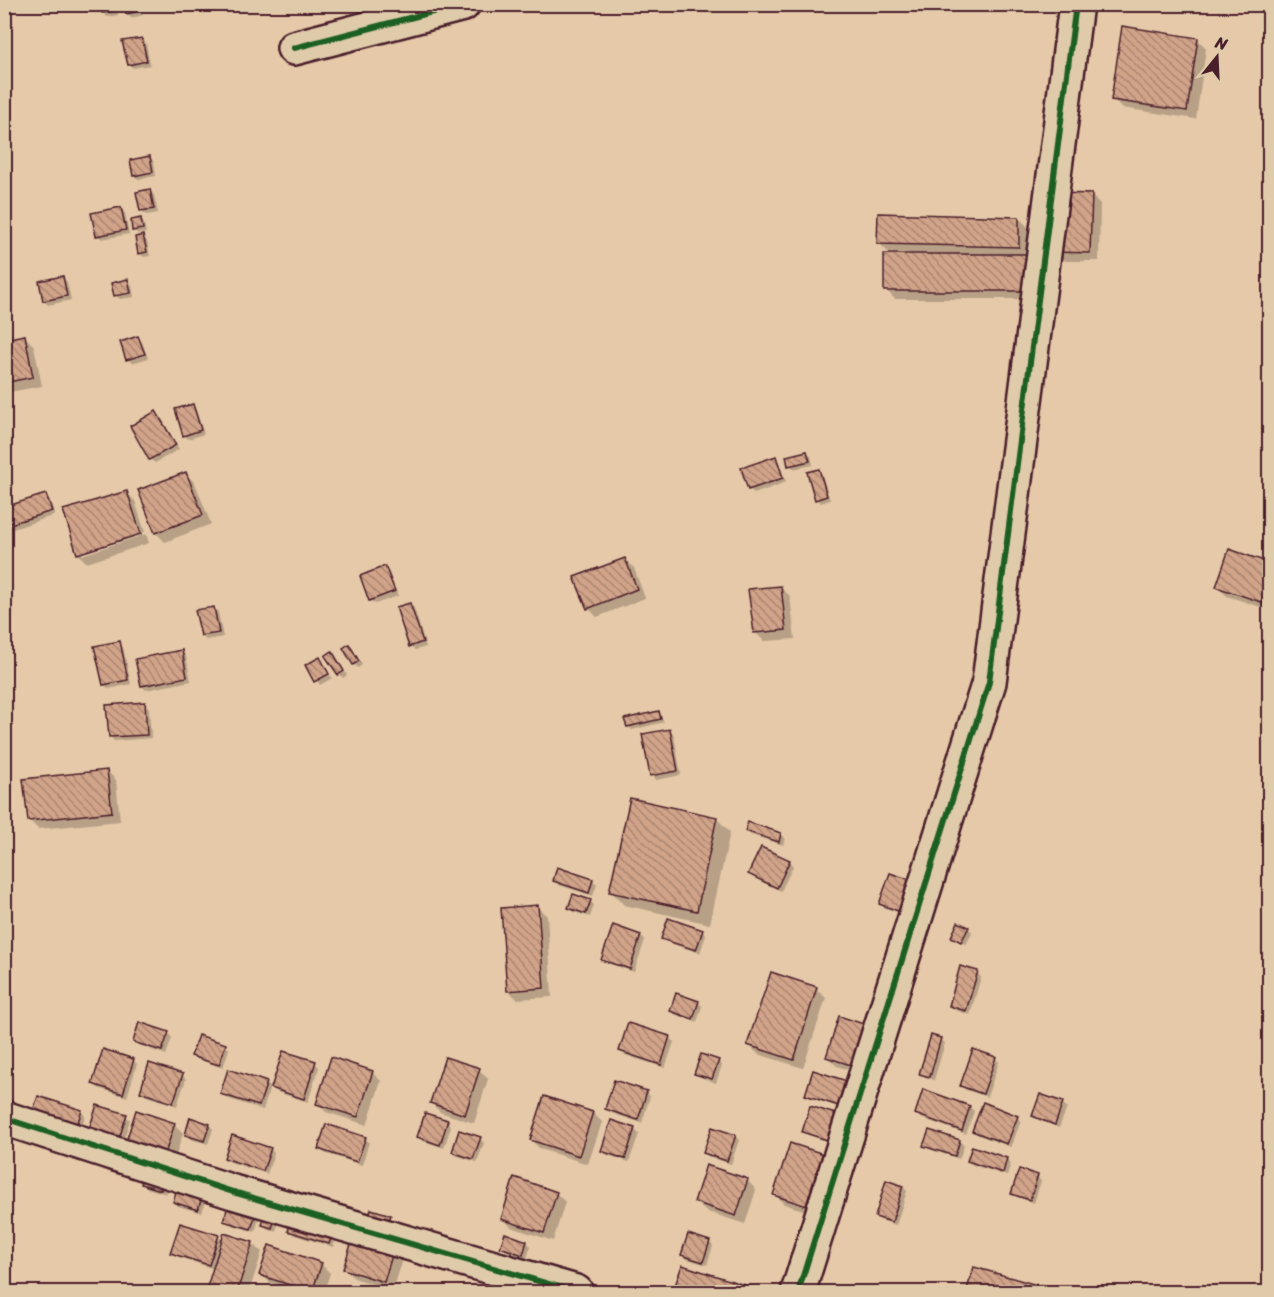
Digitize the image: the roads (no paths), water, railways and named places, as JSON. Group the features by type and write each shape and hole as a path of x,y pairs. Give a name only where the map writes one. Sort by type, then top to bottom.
{"street":[{"path":"294,48 463,4"},
{"path":"798,1293 989,682 1076,4"},
{"path":"4,1118 233,1192 576,1293"}]}
